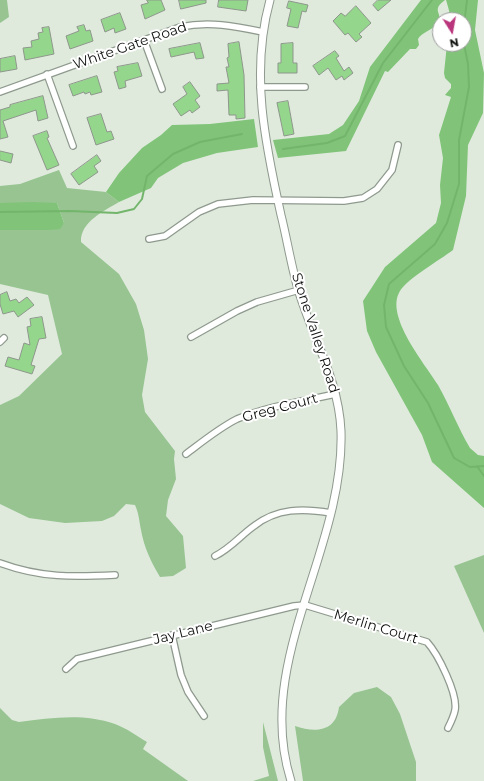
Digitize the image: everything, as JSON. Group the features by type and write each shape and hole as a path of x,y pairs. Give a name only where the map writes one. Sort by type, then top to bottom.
{"street":[{"name":"Stone Valley Road","path":"270,0 264,32 260,87 264,138 299,290 326,361 336,394 341,429 341,450 338,481 285,676 281,706 282,741 291,781"},
{"name":"White Gate Road","path":"0,92 180,27 207,23 224,24 264,32"},
{"path":"144,40 162,90"},
{"path":"47,74 73,146"},
{"path":"260,87 306,87"},
{"path":"148,239 165,236 199,212 218,204 235,201 344,202 363,198 377,189 392,170 398,145"},
{"path":"191,337 236,311 257,302 299,290"},
{"name":"Greg Court","path":"186,454 219,430 250,414 336,394"},
{"path":"215,556 228,550 254,526 278,514 304,509 330,512"},
{"path":"0,564 36,574 59,577 115,575"},
{"name":"Jay Lane","path":"66,669 78,658 294,606 305,605"},
{"name":"Merlin Court","path":"305,605 427,642 437,656 454,698 455,711 448,728"},
{"path":"172,635 181,675 188,692 204,716"}],"green space":[{"path":"0,0 7,0 9,17 0,23"},
{"path":"421,0 445,0 438,7 439,12 432,12 432,28 418,39 419,45 416,49 410,49 388,72 385,71 346,151 278,158 273,140 329,134 343,125 359,101 370,67"},
{"path":"446,0 478,0 475,30 484,73 483,113 468,145 466,196 453,250 425,269 404,286 400,291 397,301 398,313 408,340 438,385 470,448 478,455 484,456 484,508 432,462 422,435 376,352 367,331 363,301 385,267 436,223 441,203 440,185 443,158 439,135 451,97 445,95 451,88 451,84 445,78 444,73 446,52 472,52 472,12 450,12"},
{"path":"254,119 258,147 217,153 183,163 158,178 151,188 119,202 106,192 119,173 142,148 161,135 172,125 210,124"},
{"path":"59,170 67,188 106,192 119,202 100,213 89,223 84,229 81,242 119,274 136,304 144,330 148,359 142,395 145,412 175,451 174,459 176,479 168,500 166,516 183,536 186,568 173,576 160,577 154,566 144,542 135,505 126,504 114,516 102,521 65,523 29,518 0,504 0,405 19,396 62,354 48,295 0,284 0,230 49,230 64,223 57,203 0,203 0,186 20,184"},
{"path":"0,203 57,203 64,223 60,229 0,230"},
{"path":"484,555 484,633 454,566"},
{"path":"377,687 391,697 400,714 416,762 416,781 303,781 295,726 310,730 317,730 329,726 334,722 339,707 354,693"},
{"path":"0,708 12,720 19,722 79,717 91,718 115,724 147,742 143,749 188,781 0,781"},
{"path":"263,722 278,781 253,781 269,776 263,747"}],"building":[{"path":"147,0 161,0 165,10 145,19 141,5 148,3"},
{"path":"179,0 206,0 206,3 181,9"},
{"path":"219,0 248,0 246,11 218,7"},
{"path":"378,0 391,0 378,11 373,5"},
{"path":"289,1 308,5 306,12 302,11 298,28 287,26 291,9 287,8"},
{"path":"356,6 371,23 359,34 362,37 356,42 348,33 345,35 333,21 341,13 345,16"},
{"path":"120,13 126,29 115,33 114,28 105,32 101,20"},
{"path":"84,25 86,31 90,30 93,41 70,49 66,36 79,31 77,27"},
{"path":"49,27 54,54 25,60 23,48 32,47 31,41 39,39 38,33 43,32 42,28"},
{"path":"239,42 244,75 245,118 236,119 236,115 229,115 228,90 217,91 217,84 229,83 226,67 229,67 227,58 229,57 228,44"},
{"path":"200,43 204,58 196,59 194,52 171,57 169,49"},
{"path":"293,43 293,63 297,63 297,73 278,73 278,63 281,63 281,44"},
{"path":"335,51 339,56 336,58 344,71 349,67 353,73 344,80 342,76 336,80 328,68 319,75 313,66"},
{"path":"15,56 17,69 0,72 0,59"},
{"path":"138,63 142,76 125,81 126,87 119,89 114,72 118,71 117,67"},
{"path":"97,76 102,92 91,95 90,92 85,94 84,92 73,96 69,85"},
{"path":"190,82 200,96 195,100 200,107 192,113 190,110 181,116 173,104 187,94 183,87"},
{"path":"43,96 48,118 38,121 36,110 3,121 8,137 0,139 0,110 10,107 10,105"},
{"path":"288,101 294,134 284,136 277,103"},
{"path":"101,114 107,132 111,131 114,139 96,145 87,118"},
{"path":"47,131 49,137 47,138 59,165 47,170 33,136"},
{"path":"0,151 13,154 11,163 0,160"},
{"path":"97,155 101,161 94,166 98,172 79,185 71,174"},
{"path":"7,292 10,301 16,299 19,303 27,297 34,305 18,317 14,311 3,314 0,304 0,295"},
{"path":"42,317 46,338 39,339 31,365 35,366 32,374 5,366 8,357 19,360 24,343 30,345 27,327 31,326 30,319"}],"waterway":[{"path":"283,149 327,143 345,136 383,63 432,0"},
{"path":"466,12 467,0"},
{"path":"466,52 468,64 469,87 459,140 459,184 447,223 435,244 389,284 384,305 386,327 404,366 428,403 454,458 470,467 484,466"},
{"path":"0,212 70,211 117,213 134,209 142,199 147,176 173,154 200,142 242,134"},
{"path":"477,466 484,476"}]}
